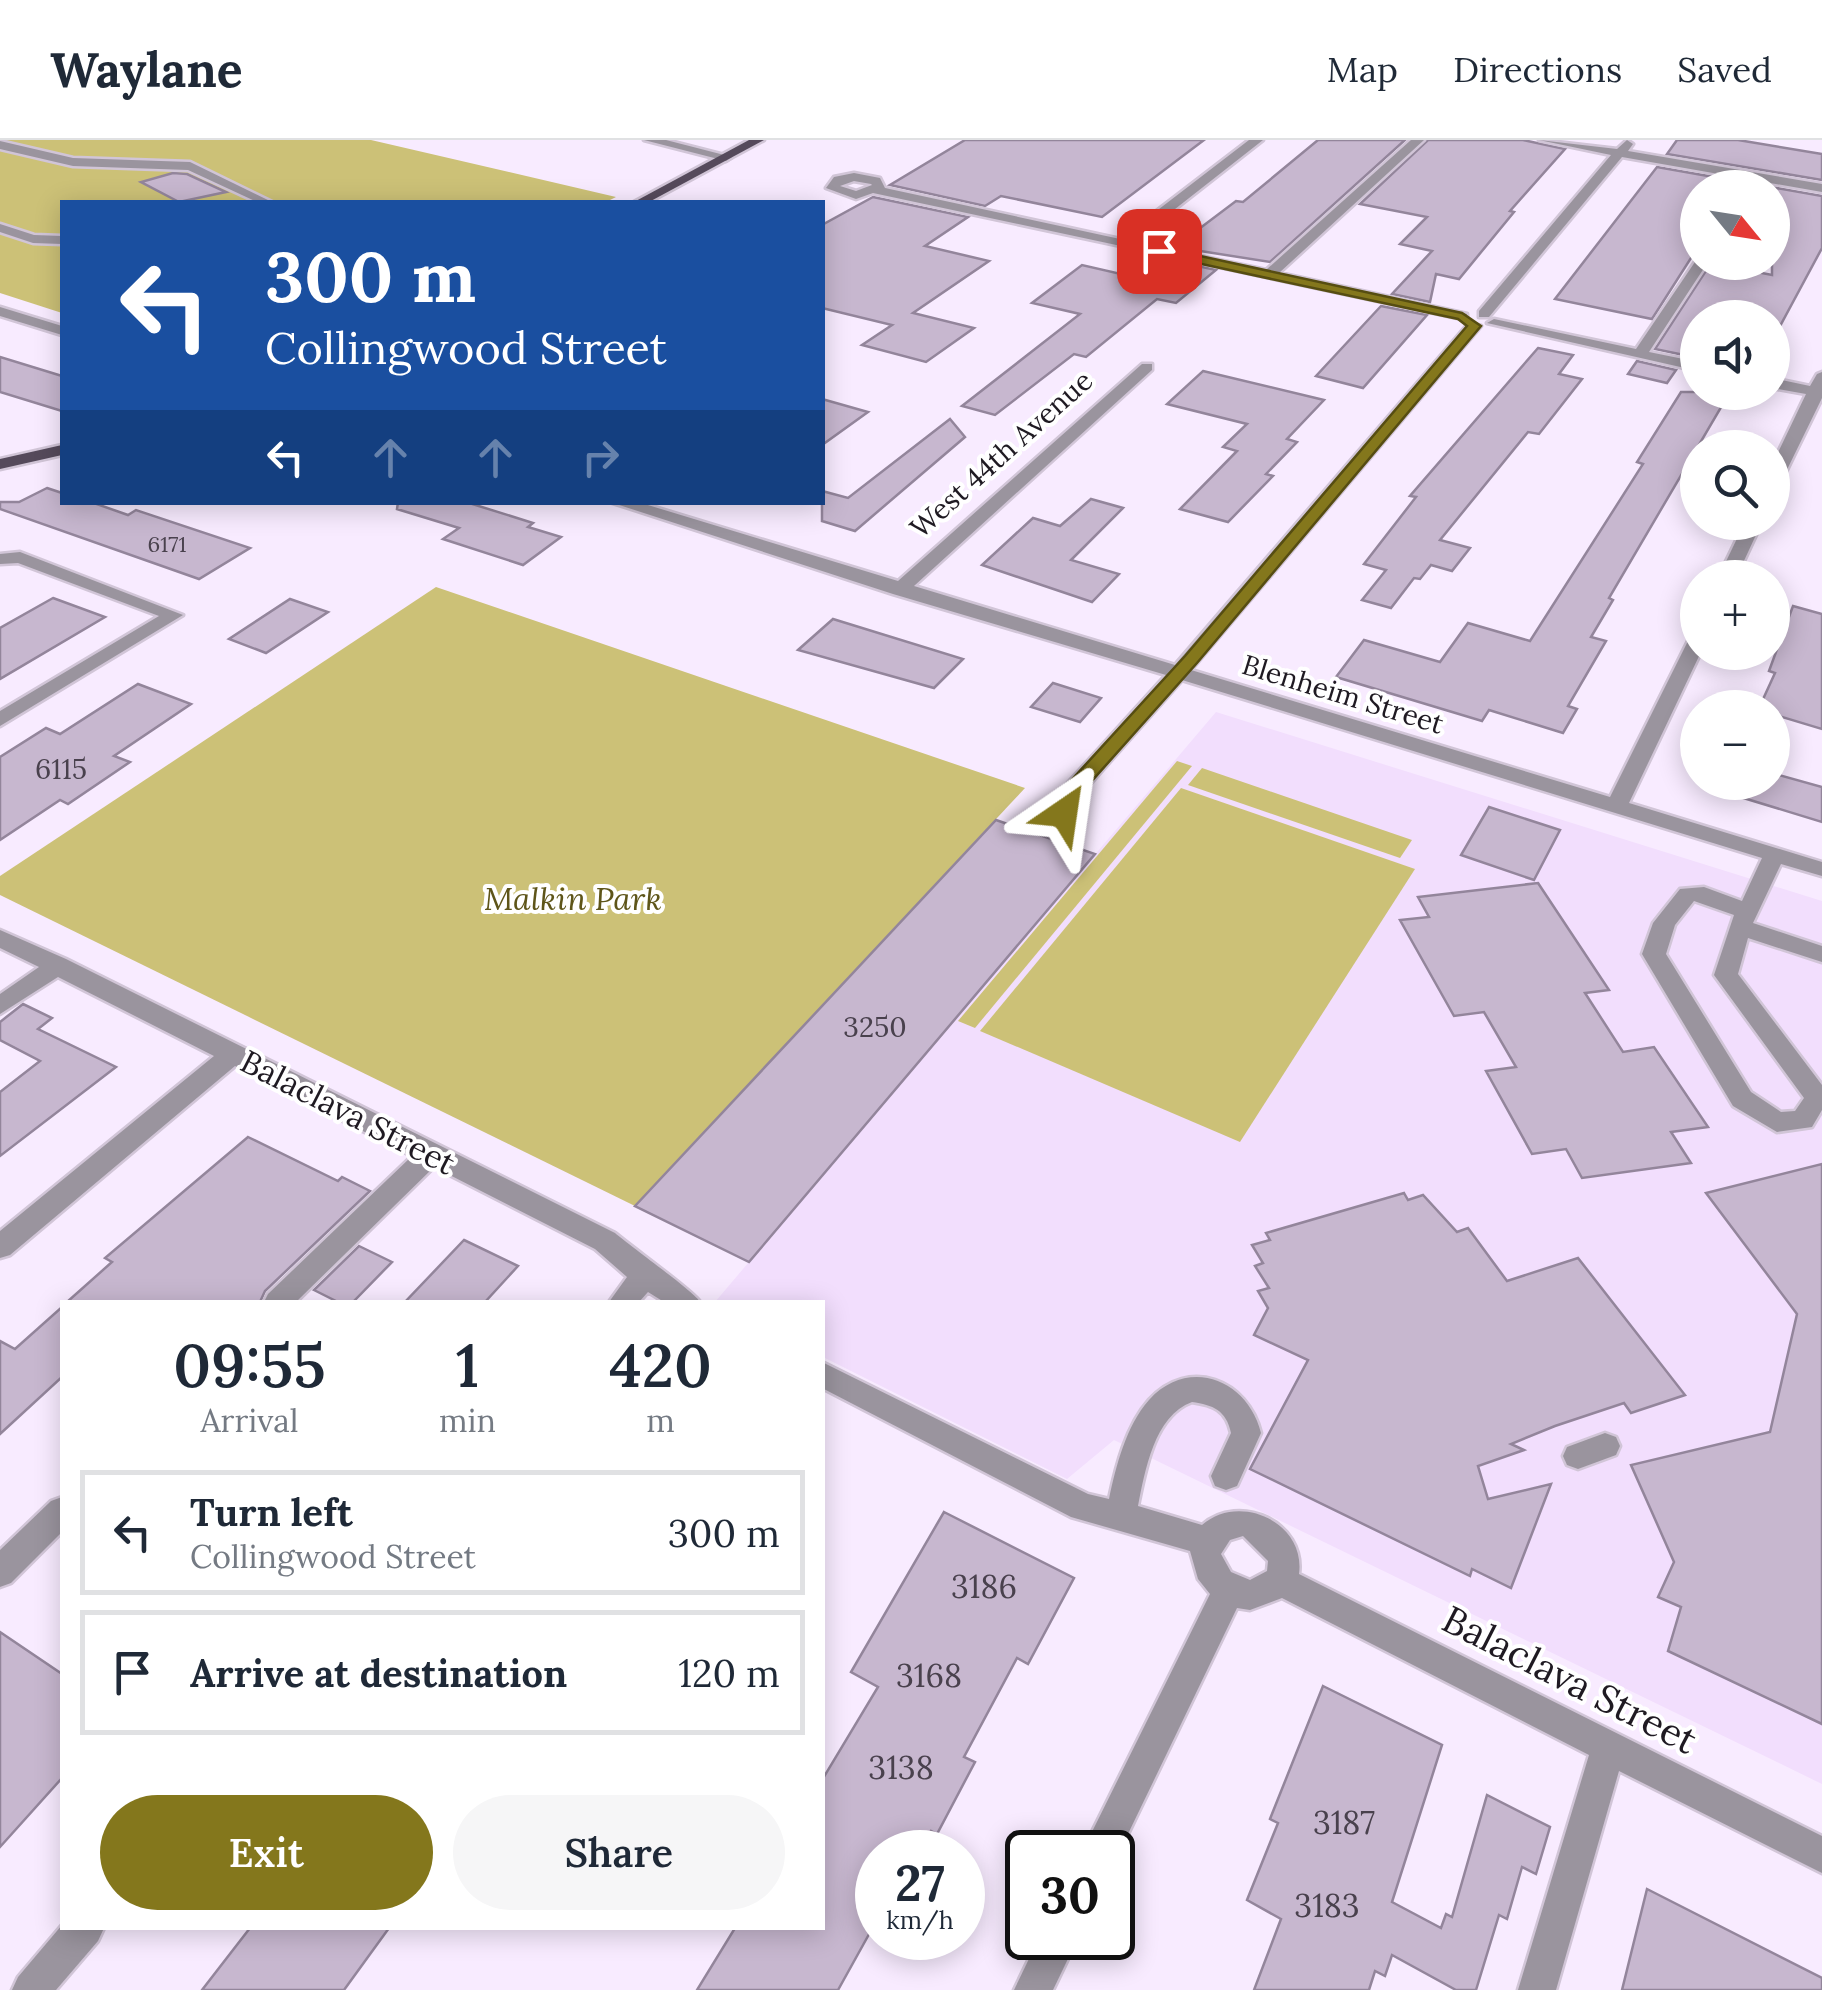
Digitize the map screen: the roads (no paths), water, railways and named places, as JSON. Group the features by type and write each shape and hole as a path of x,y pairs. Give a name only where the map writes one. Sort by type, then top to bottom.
{"main road":[{"path":"644,200 758,140"},
{"path":"0,464 60,450"}],"street":[{"path":"650,140 726,157"},
{"path":"1122,243 1257,140"},
{"path":"1269,275 1418,140"},
{"path":"1546,140 1702,170"},
{"path":"1064,813 1073,790 1176,675 1630,140"},
{"path":"0,145 63,160 108,160 140,167 190,166 262,200"},
{"path":"97,147 109,154 108,160"},
{"path":"1790,185 1822,188"},
{"path":"876,190 1680,362"},
{"path":"0,228 32,239 60,240"},
{"path":"1640,354 1690,280"},
{"path":"0,311 60,330"},
{"name":"West 44th Avenue","path":"898,590 1147,367"},
{"path":"1790,384 1820,387 1790,448"},
{"name":"Blenheim Street","path":"628,505 1822,869"},
{"path":"0,720 174,615 10,558"},
{"path":"1615,809 1683,670"},
{"path":"1774,855 1745,919 1729,948 1726,975 1817,1097 1802,1120 1777,1122 1742,1099 1654,954 1664,923 1688,894 1704,894 1745,919 1822,954"},
{"name":"Balaclava Street","path":"0,938 604,1241 645,1276 683,1300"},
{"path":"0,1006 58,965"},
{"path":"0,1247 233,1054"},
{"path":"280,1300 430,1155"},
{"path":"625,1300 645,1276"},
{"path":"825,1376 1082,1507 1182,1531 1206,1543"},
{"path":"1120,1516 1131,1458 1174,1394 1208,1390 1237,1407 1246,1432 1226,1476"},
{"path":"0,1572 60,1513"},
{"path":"1228,1524 1260,1527 1282,1551 1284,1566 1278,1580 1257,1594 1229,1590 1208,1569 1206,1543 1228,1524"},
{"name":"Balaclava Street","path":"1278,1580 1822,1855"},
{"path":"1111,1830 1229,1590"},
{"path":"1538,1990 1609,1747"},
{"path":"31,1990 83,1930"},
{"path":"1033,1990 1048,1960"}],"park label":[{"name":"Malkin Park","path":"573,898"}]}
